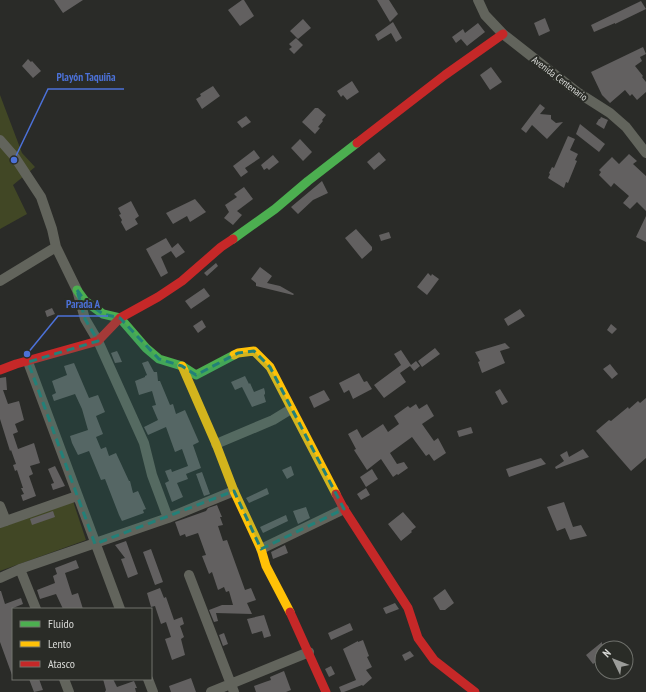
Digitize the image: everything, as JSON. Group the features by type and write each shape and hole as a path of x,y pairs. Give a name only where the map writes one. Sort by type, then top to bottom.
{"street":[{"name":"Avenida Centenario","path":"478,0 485,15 503,34 577,92 610,113 626,127 646,153"},
{"path":"0,370 16,364 28,362 98,341 120,318 158,297 182,281 221,247 275,208 444,75 503,34"},
{"path":"0,140 14,156 41,197 52,229 56,247 77,290 86,319 98,341 144,443 152,476 168,518"},
{"path":"0,281 56,247"},
{"path":"77,290 85,301 104,314 120,318 146,348 159,359 182,366 196,375 238,353 254,351 270,366 290,409 344,509 408,608 418,638 434,660 475,692"},
{"path":"28,362 120,608"},
{"path":"182,366 216,444 234,491 261,549 266,566 309,652 326,692"},
{"path":"216,444 273,420 290,409"},
{"path":"0,578 20,569 168,518 234,491"},
{"path":"0,506 3,522 77,496"},
{"path":"261,549 344,509"},
{"path":"20,569 36,608"},
{"path":"189,575 233,688"},
{"path":"211,692 233,688 309,652"},
{"path":"64,680 69,692"},
{"path":"148,680 153,692"}],"highlighted area":[{"path":"77,290 85,301 103,314 120,318 159,359 182,366 196,375 238,353 254,351 270,367 344,509 261,549 234,491 95,544 28,362 98,341 85,319"}],"green space":[{"path":"0,95 22,153 35,167 13,185 27,214 0,229"},
{"path":"73,501 86,540 0,571 0,528"}],"building":[{"path":"54,0 83,0 63,13"},
{"path":"244,0 254,16 240,26 228,10"},
{"path":"377,0 389,0 398,14 390,22"},
{"path":"641,1 646,9 594,32 591,25"},
{"path":"545,18 550,31 539,36 534,23"},
{"path":"303,19 311,28 298,39 290,31"},
{"path":"393,22 402,38 396,42 391,33 378,41 375,35"},
{"path":"478,23 485,32 467,46 461,39 456,43 452,37 463,29 465,33"},
{"path":"296,38 303,45 294,54 289,49 292,47 289,44"},
{"path":"643,47 646,54 640,57 642,61 635,66 646,82 646,92 637,100 632,94 630,96 625,90 610,103 602,95 591,72"},
{"path":"28,59 31,62 32,61 41,71 33,78 22,66"},
{"path":"491,67 502,82 490,90 480,75"},
{"path":"352,81 359,92 347,100 343,95 341,97 337,91"},
{"path":"213,86 220,96 202,109 196,99 201,96 200,94"},
{"path":"540,104 545,108 540,114 551,115 551,119 556,123 563,122 547,139 532,125 526,133 521,129"},
{"path":"315,108 318,108 326,115 318,127 320,128 315,134 302,122"},
{"path":"246,116 251,122 242,128 237,122"},
{"path":"601,117 608,120 604,129 596,124"},
{"path":"580,124 605,144 599,152 576,134"},
{"path":"568,136 575,139 570,150 578,154 575,160 577,161 568,183 566,182 564,188 548,178 549,173 552,167 554,168"},
{"path":"300,139 312,152 303,161 291,148"},
{"path":"254,150 260,158 245,168 248,172 241,177 233,166"},
{"path":"379,152 386,160 374,170 367,162"},
{"path":"629,154 637,161 633,164 646,176 646,211 637,202 630,209 623,203 629,196 614,183 611,187 599,175 601,172 599,170 612,157 619,164"},
{"path":"273,155 279,162 269,170 267,168 264,170 261,165"},
{"path":"322,181 328,193 313,200 298,214 291,207"},
{"path":"244,187 253,199 237,211 242,215 233,225 224,218 229,212 225,205 237,197 234,194"},
{"path":"195,199 206,212 190,222 187,216 173,224 166,213"},
{"path":"131,201 139,216 135,219 138,224 126,231 121,222 122,220 119,215 121,214 118,208"},
{"path":"646,216 646,242 636,237"},
{"path":"356,229 372,247 372,250 362,259 345,238"},
{"path":"389,232 391,238 381,241 379,235"},
{"path":"166,238 172,248 178,243 185,252 176,258 171,251 161,257 168,273 161,277 146,249"},
{"path":"216,263 218,266 207,276 204,273"},
{"path":"260,267 272,276 267,283 280,286 294,294 256,286 256,283 251,279"},
{"path":"428,273 439,279 427,295 417,287"},
{"path":"204,288 210,296 191,309 185,301"},
{"path":"52,308 55,314 47,317 45,311"},
{"path":"520,309 525,316 508,326 504,319"},
{"path":"202,320 206,327 198,333 193,326"},
{"path":"611,324 617,329 612,334 607,330"},
{"path":"505,343 510,348 500,351 505,363 482,373 478,362 480,361 475,352"},
{"path":"435,348 440,354 422,367 418,361"},
{"path":"401,350 411,365 416,361 420,366 414,371 410,366 400,373 406,382 384,398 374,385 401,365 394,354"},
{"path":"117,351 122,362 115,363 111,353"},
{"path":"148,361 154,372 157,372 158,381 160,381 170,405 173,404 176,414 185,410 199,442 193,445 201,468 186,474 188,479 177,483 183,497 172,502 165,483 169,481 165,471 171,469 172,472 188,466 182,449 175,452 166,427 148,435 144,427 158,420 152,406 156,405 152,391 139,395 135,381 147,375 142,363"},
{"path":"74,363 89,398 98,395 105,412 96,416 103,434 96,437 101,449 106,447 109,456 116,453 130,481 133,493 138,491 146,509 143,510 144,513 122,521 105,479 101,480 89,451 78,455 72,443 70,436 88,430 82,409 75,394 54,401 52,395 56,393 52,381 67,375 64,366"},
{"path":"610,364 618,374 612,379 603,369"},
{"path":"359,373 364,382 367,381 372,389 353,399 349,390 344,393 339,383"},
{"path":"245,376 254,392 264,388 266,402 252,407 242,387 235,390 231,382"},
{"path":"6,377 7,390 3,390 8,404 19,401 24,420 15,424 18,432 13,434 18,449 34,443 40,463 30,466 33,474 29,476 36,496 23,501 21,495 24,494 21,488 23,488 17,470 15,471 13,465 16,464 11,450 10,451 0,419 0,378"},
{"path":"500,389 508,402 502,405 495,392"},
{"path":"324,390 330,400 314,408 309,397"},
{"path":"646,398 646,458 631,471 596,431 628,407 629,409 638,401 640,403"},
{"path":"416,404 419,409 427,404 434,416 422,424 434,441 438,438 446,453 434,461 429,454 426,456 412,437 390,453 397,464 404,462 408,468 393,477 381,459 367,470 354,450 356,449 348,434 357,429 362,438 383,424 388,432 399,424 394,416 408,406 410,408"},
{"path":"471,427 473,433 459,437 457,431"},
{"path":"583,449 589,457 556,469 555,467 564,461 560,455 567,451 569,457"},
{"path":"541,458 546,464 509,477 506,469"},
{"path":"55,466 65,486 53,490 51,484 54,483 48,469"},
{"path":"291,466 294,475 287,479 282,470"},
{"path":"372,469 378,479 366,487 360,477"},
{"path":"202,472 210,494 204,496 196,474"},
{"path":"267,488 269,494 249,503 246,498"},
{"path":"366,488 370,495 361,500 357,494"},
{"path":"564,502 573,527 581,525 587,536 570,540 565,528 557,531 547,507"},
{"path":"217,505 222,517 220,517 223,525 218,526 223,541 227,540 245,590 251,588 256,600 247,603 252,614 216,613 218,621 214,622 209,610 222,605 233,605 229,591 226,592 224,587 218,590 212,572 209,574 202,556 206,555 198,533 186,537 185,534 180,536 175,522 206,511 208,508"},
{"path":"306,507 310,518 298,524 293,511"},
{"path":"53,511 55,517 32,525 30,519"},
{"path":"403,512 416,527 401,541 388,524"},
{"path":"286,515 288,521 263,533 260,527"},
{"path":"126,541 138,574 128,578 121,559 125,558 115,545"},
{"path":"285,545 288,553 273,559 271,552"},
{"path":"151,549 163,582 155,585 143,552"},
{"path":"76,560 79,568 65,573 72,595 78,593 83,608 63,608 56,594 40,599 37,590 55,583 53,576 57,574 55,568"},
{"path":"160,588 164,598 166,597 174,620 182,617 184,624 180,626 184,637 181,639 185,655 172,660 165,639 171,637 166,622 161,624 155,606 151,607 147,593"},
{"path":"445,589 454,603 445,610 440,610 433,598"},
{"path":"1,591 5,604 21,598 23,604 12,608 12,675 0,642"},
{"path":"395,603 399,609 386,614 383,608"},
{"path":"264,615 271,636 264,638 262,631 252,634 247,619"},
{"path":"350,623 353,630 331,640 328,633"},
{"path":"224,633 228,644 223,646 219,635"},
{"path":"363,640 369,656 367,657 372,667 366,670 372,678 363,686 362,685 341,692 339,687 356,680 343,649"},
{"path":"594,648 594,663 593,664 586,655"},
{"path":"410,651 414,656 405,661 402,655"},
{"path":"331,666 335,674 329,677 325,669"},
{"path":"284,671 291,690 286,692 256,692 254,686 271,680 270,677"},
{"path":"191,678 196,692 171,692 169,686"},
{"path":"29,680 39,680 43,690 34,692"},
{"path":"103,680 114,680 117,687 134,681 137,688 135,688 136,692 105,692 106,690"}],"traffic: fast":[{"path":"233,239 275,209 357,143"},
{"path":"77,290 85,301 103,314 120,318 146,348 159,359 182,366 196,375 234,355"}],"traffic: slow":[{"path":"234,355 254,351 270,367 336,494"},
{"path":"182,366 216,444 234,491 261,549 266,566 290,612"}],"traffic: jam":[{"path":"357,143 445,75 503,34"},
{"path":"0,370 16,364 98,341 120,318 158,297 182,281 221,247 233,239"},
{"path":"336,494 344,509 408,608 418,638 434,660 475,692"},
{"path":"290,612 326,692"}],"place":[{"name":"Playón Taquiña","path":"14,160"},
{"name":"Parada A","path":"27,354"}]}
